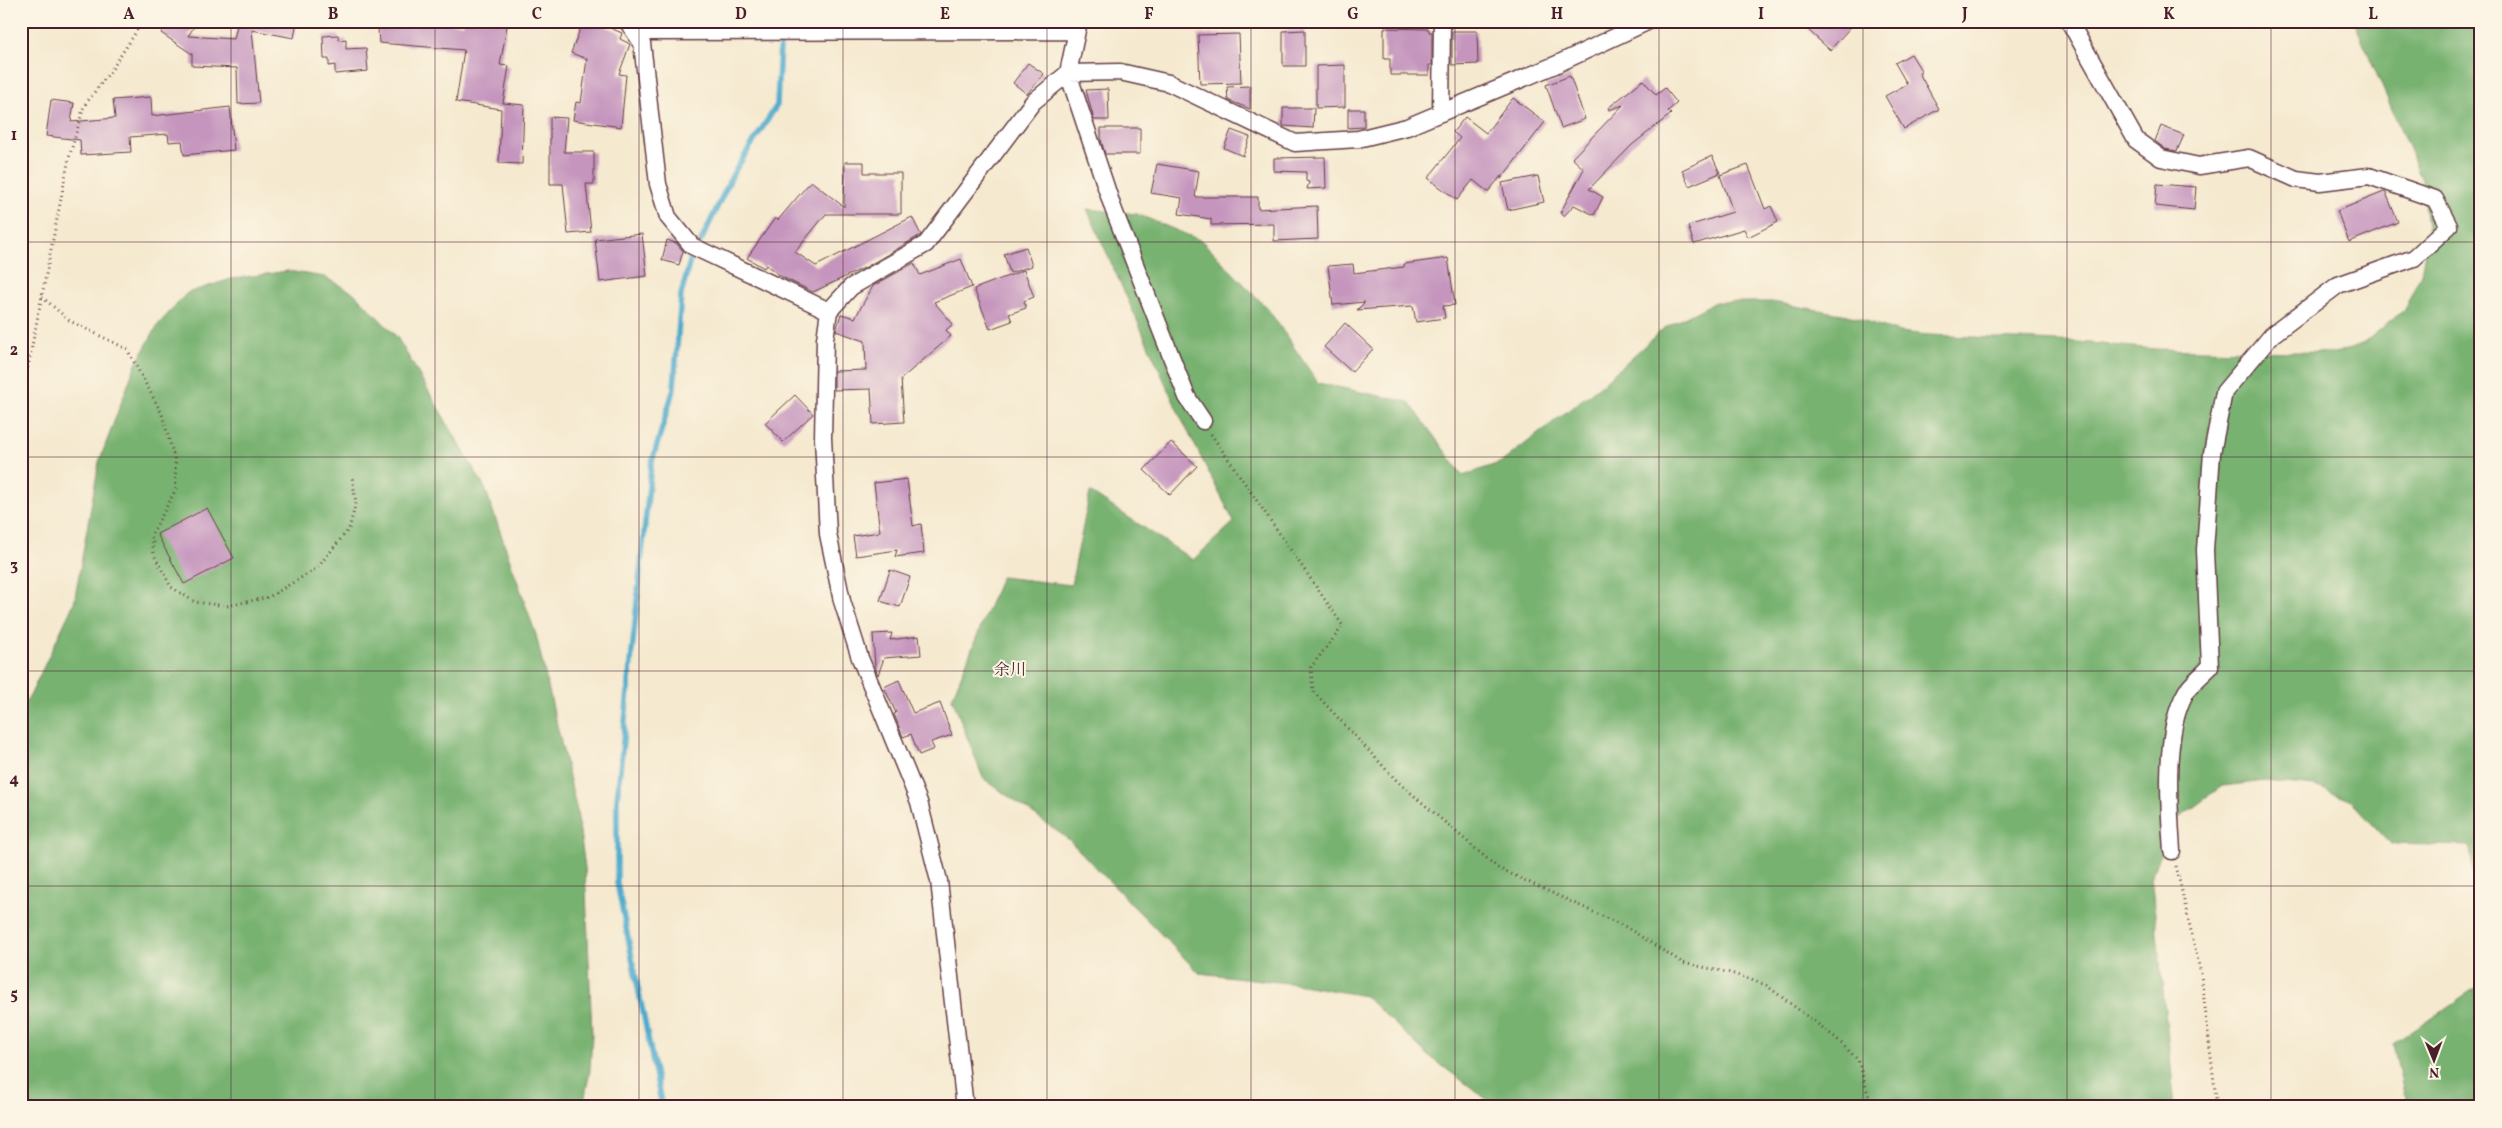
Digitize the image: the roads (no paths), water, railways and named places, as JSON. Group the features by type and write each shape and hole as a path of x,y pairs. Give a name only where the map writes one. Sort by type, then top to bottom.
{"street":[{"path":"1441,114 1442,21"},
{"path":"965,1107 939,881 919,802 860,658 842,601 828,534 823,438 825,339 829,311 851,287 926,244 1033,102 1068,73 1120,72 1169,83 1295,143 1358,139 1407,127 1441,114 1555,65 1650,21"},
{"path":"2069,21 2136,140 2161,158 2199,166 2249,158 2296,179 2320,182 2369,176 2435,199 2449,226 2414,258 2338,285 2272,335 2224,392 2212,453 2205,550 2210,667 2186,691 2176,717 2169,796 2172,851"},
{"path":"631,26 1077,26 1068,73 1113,208 1188,396 1203,421"},
{"path":"631,26 642,43 658,184 668,217 692,246 829,311"}],"waterway":[{"path":"701,241 733,174 777,105 780,45"},
{"path":"662,1107 617,883 617,800 651,465 674,388 681,295 690,261"}],"district":[{"name":"余川","path":"1010,671"}]}
